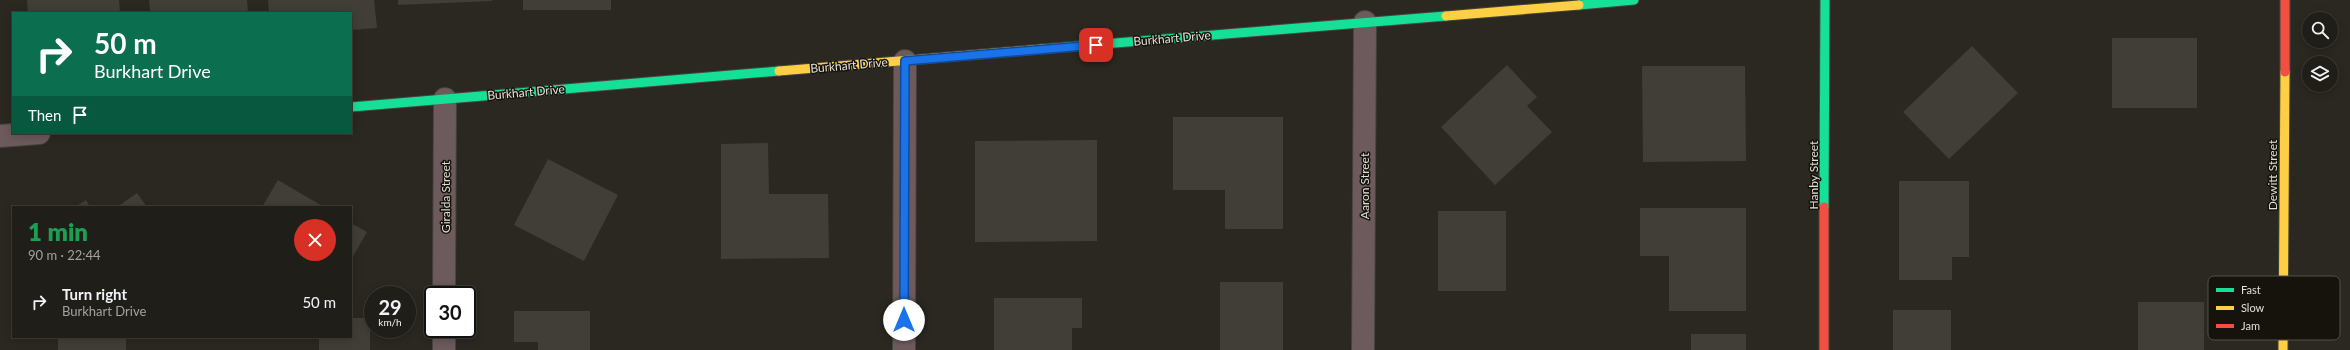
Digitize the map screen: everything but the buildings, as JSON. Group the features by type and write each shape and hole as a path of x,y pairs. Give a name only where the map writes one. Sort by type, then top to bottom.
{"street":[{"name":"Burkhart Drive","path":"352,107 1634,0"},
{"name":"Hanby Street","path":"1824,350 1825,0"},
{"name":"Dewitt Street","path":"2283,276 2285,0"},
{"name":"Aaron Street","path":"1363,350 1365,22"},
{"path":"904,350 905,61"},
{"name":"Giralda Street","path":"444,286 446,99"},
{"path":"0,136 26,134"},
{"path":"444,338 444,350"},
{"name":"Dewitt Street","path":"2283,340 2283,350"}],"traffic: fast":[{"path":"1579,5 1634,0"},
{"path":"1824,207 1825,0"},
{"path":"1042,49 1446,16"},
{"path":"352,107 779,71"}],"traffic: slow":[{"path":"1446,16 1579,5"},
{"path":"779,71 1042,49"},
{"path":"2284,276 2285,72"},
{"path":"2283,340 2283,350"}],"traffic: jam":[{"path":"2285,0 2285,72"},
{"path":"1824,207 1824,350"}],"route":[{"path":"904,320 905,61 1096,45"}]}
